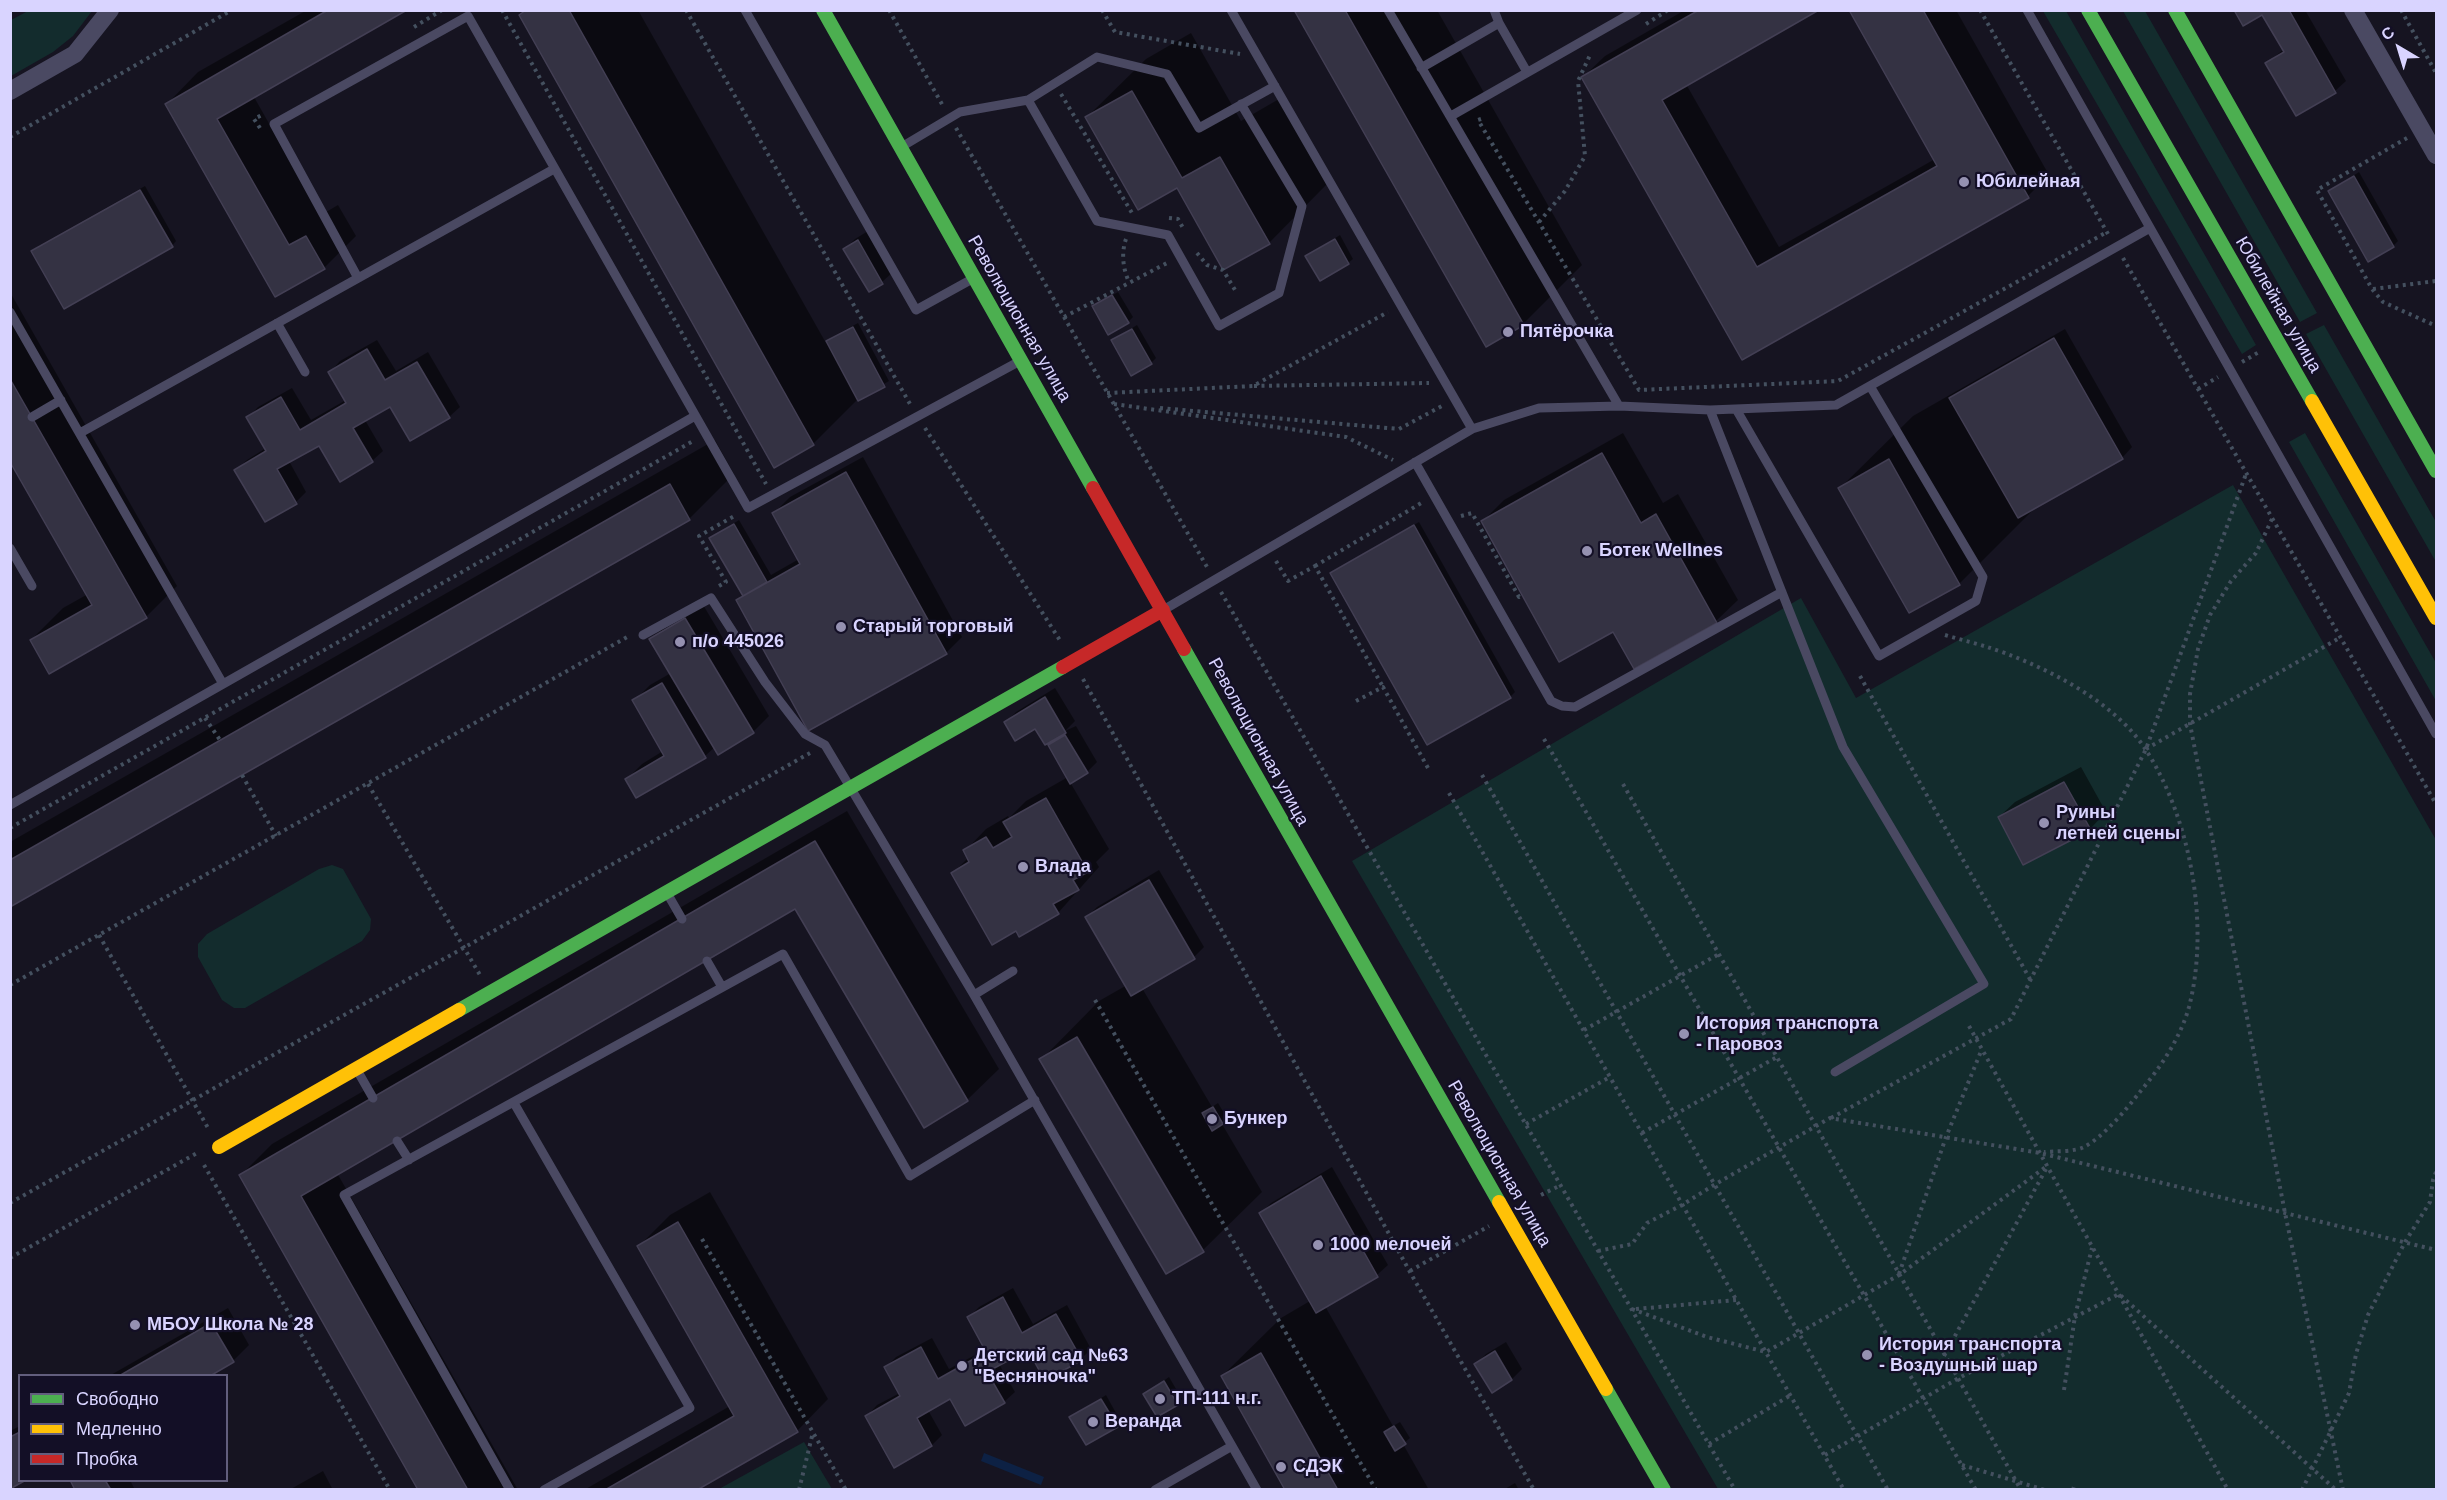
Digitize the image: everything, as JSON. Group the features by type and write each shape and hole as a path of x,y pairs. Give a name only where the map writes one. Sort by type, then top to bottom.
{"main road":[{"name":"Революционная улица","path":"823,10 1664,1490"},
{"name":"Юбилейная улица","path":"2088,10 2436,618"},
{"path":"2175,10 2436,471"},
{"path":"219,1147 1162,610"}],"street":[{"path":"10,90 75,54 111,10"},
{"path":"2353,10 2436,155"}],"lane":[{"path":"745,10 916,310 975,277"},
{"path":"1232,10 1472,429"},
{"path":"1388,10 1619,406"},
{"path":"1494,10 1527,72"},
{"path":"1451,116 1637,10"},
{"path":"2027,10 2436,734"},
{"path":"358,278 274,124 468,16 748,507 1022,360"},
{"path":"1421,68 1499,23"},
{"path":"901,147 960,112 1028,100 1097,57 1167,74 1199,128 1275,86"},
{"path":"1028,100 1097,221 1168,235 1219,326 1279,292 1302,206 1241,104"},
{"path":"80,433 554,169"},
{"path":"1162,610 1472,429 1539,408 1619,406 1710,410 1836,405 2150,228"},
{"path":"10,312 223,684"},
{"path":"277,323 305,372"},
{"path":"1736,409 1879,656 1976,602 1983,577 1870,386"},
{"path":"32,417 61,400"},
{"path":"1710,410 1843,747 1984,984 1835,1072"},
{"path":"10,804 695,416"},
{"path":"1411,465 1551,701 1562,706 1575,707 1782,592"},
{"path":"10,548 32,586"},
{"path":"639,634 711,598 765,682 806,734 825,745 1035,1100 1257,1490"},
{"path":"666,891 682,919"},
{"path":"510,1490 344,1195 783,954 910,1176 1035,1100"},
{"path":"707,961 722,987"},
{"path":"974,995 1012,971"},
{"path":"356,1068 373,1098"},
{"path":"514,1103 690,1408 544,1490"},
{"path":"397,1141 409,1160"},
{"path":"1155,1490 1233,1446"}],"path":[{"path":"10,136 232,10"},
{"path":"412,28 441,10"},
{"path":"502,10 772,495"},
{"path":"687,10 917,416 1073,662 1410,1272 1534,1490"},
{"path":"889,10 1735,1490"},
{"path":"1639,27 1668,10"},
{"path":"1980,10 2436,804"},
{"path":"2401,10 2436,73"},
{"path":"1581,61 1600,50"},
{"path":"1539,222 1565,191 1585,156 1578,81 1590,56"},
{"path":"1055,83 1133,215 1123,247 1123,262 1129,282"},
{"path":"260,129 254,119 264,113"},
{"path":"1487,115 1478,120 1639,390 1838,381 2107,232"},
{"path":"2422,130 2317,190 2372,289 2384,303 2436,326"},
{"path":"1167,218 1178,219 1183,229"},
{"path":"1064,317 1193,249 1207,265 1223,270 1235,290"},
{"path":"2372,289 2436,281"},
{"path":"1253,386 1400,304"},
{"path":"1107,393 1253,386 1446,383"},
{"path":"1114,404 1399,429 1455,399"},
{"path":"1114,404 1347,437 1411,465"},
{"path":"10,828 706,434"},
{"path":"1599,1251 1632,1244 1647,1223 1682,1205 1830,1118 2011,1019 2032,982 2146,749 2246,473"},
{"path":"1288,581 1427,500"},
{"path":"716,588 726,582 699,536 748,507"},
{"path":"2272,519 2256,553 2231,581 2210,615 2198,650 2192,682 2190,724 2285,1213 2343,1490"},
{"path":"1316,566 1428,768"},
{"path":"1926,630 1985,646 2044,670 2073,685 2105,708 2128,728 2146,749 2167,790 2184,833 2194,892 2197,935 2195,973 2188,1009 2173,1047 2148,1083 2119,1118 2084,1147 2040,1153"},
{"path":"10,985 639,634"},
{"path":"2146,749 2341,637"},
{"path":"1860,676 2032,982"},
{"path":"1356,701 1383,687"},
{"path":"205,718 220,740"},
{"path":"1544,739 1976,1490"},
{"path":"10,1203 825,745"},
{"path":"242,775 276,836"},
{"path":"1482,775 1888,1490"},
{"path":"368,784 490,991"},
{"path":"1623,784 2021,1490"},
{"path":"1449,793 1844,1490"},
{"path":"99,935 219,1147"},
{"path":"1584,1030 1719,954"},
{"path":"1095,1000 1376,1490"},
{"path":"1969,1026 2228,1490"},
{"path":"1899,1275 1946,1137 1982,1049"},
{"path":"1642,1133 1777,1057"},
{"path":"1526,1124 1610,1077"},
{"path":"1830,1118 2040,1153 2436,1250"},
{"path":"10,1258 196,1152 390,1490"},
{"path":"1632,1309 1707,1337 1766,1352 1899,1275 2047,1166"},
{"path":"1944,1356 2047,1166"},
{"path":"2302,1490 2349,1393 2356,1354 2368,1315 2405,1242 2430,1202 2436,1172"},
{"path":"1541,1196 1561,1185"},
{"path":"1410,1272 1490,1226"},
{"path":"702,1239 846,1490"},
{"path":"2064,1390 2075,1316 2093,1247"},
{"path":"1825,1455 1957,1379 2119,1294"},
{"path":"2119,1294 2336,1490"},
{"path":"1632,1309 1736,1300"},
{"path":"1709,1444 1791,1395"},
{"path":"799,1490 813,1432"},
{"path":"1962,1464 2045,1490"},
{"path":"2073,1490 2075,1483"}],"green space":[{"path":"28,11 92,11 73,36 53,52 11,76 11,20"},
{"path":"2043,11 2066,11 2256,345 2242,354"},
{"path":"2123,11 2145,11 2317,313 2300,322"},
{"path":"2324,325 2436,522 2436,562 2306,334"},
{"path":"2305,433 2436,663 2436,701 2289,442"},
{"path":"2233,485 2436,840 2436,1489 1718,1489 1352,861 1801,598 1856,698"},
{"path":"332,865 343,869 371,919 370,930 362,941 245,1008 234,1008 222,1000 198,957 198,944 207,934 319,869"},
{"path":"804,1442 832,1489 719,1489"}],"water":[{"path":"984,1453 1044,1477 1041,1485 981,1461"}],"building":[{"path":"328,10 407,10 217,119 289,245 306,236 325,269 275,297 165,104"},
{"path":"526,10 569,10 814,445 774,468 519,15"},
{"path":"1294,10 1345,10 1524,325 1486,347"},
{"name":"Юбилейная","path":"1699,10 1819,10 1662,100 1757,267 1937,166 1849,10 1923,10 2029,198 1742,360 1581,77"},
{"path":"2234,10 2289,10 2336,93 2296,116 2265,63 2284,52 2262,15 2243,26"},
{"path":"1132,91 1182,178 1220,157 1270,244 1223,270 1177,188 1138,210 1085,117"},
{"path":"2354,176 2394,247 2368,262 2328,191"},
{"path":"140,190 173,247 64,309 31,251"},
{"path":"1335,239 1349,264 1320,281 1305,256"},
{"path":"858,240 883,284 869,292 843,249"},
{"path":"1112,295 1129,323 1108,335 1092,306"},
{"path":"853,327 885,387 858,401 826,341"},
{"path":"1132,329 1152,364 1131,376 1111,340"},
{"path":"2054,338 2123,459 2018,518 1949,398"},
{"path":"367,349 385,380 417,362 450,418 410,441 390,407 353,428 373,462 340,482 319,446 277,469 297,504 265,522 234,470 266,451 246,417 281,397 300,430 346,403 328,372"},
{"path":"10,379 147,618 49,674 30,640 92,605 10,462"},
{"name":"Ботек Wellnes","path":"1602,453 1641,523 1656,514 1717,623 1634,669 1613,632 1559,662 1481,521"},
{"path":"1889,459 1960,585 1909,613 1838,488"},
{"name":"Старый торговый","path":"846,472 947,654 808,731 736,600 800,564 772,513"},
{"path":"670,484 690,520 10,907 10,860"},
{"path":"734,524 767,582 743,596 709,538"},
{"path":"1414,525 1511,698 1427,745 1330,573"},
{"path":"685,618 754,733 718,755 649,639"},
{"path":"662,683 706,758 636,798 625,779 664,756 632,700"},
{"path":"1045,697 1066,733 1045,745 1035,729 1015,741 1004,722"},
{"path":"1065,735 1088,773 1070,784 1048,745"},
{"name":"Руины летней сцены","path":"2064,782 2091,830 2023,865 1998,817"},
{"name":"Влада","path":"1046,798 1088,872 1073,880 1079,890 1053,904 1059,914 1019,937 1016,931 992,945 951,873 969,862 963,850 986,837 993,848 1012,837 1003,822"},
{"path":"815,841 968,1101 924,1128 795,909 301,1196 468,1490 418,1490 239,1175"},
{"path":"1149,880 1195,959 1131,996 1085,917"},
{"path":"1077,1037 1204,1252 1166,1274 1039,1059"},
{"name":"Бункер","path":"1213,1107 1223,1124 1212,1131 1202,1113"},
{"name":"1000 мелочей","path":"1321,1176 1378,1277 1316,1313 1259,1213"},
{"path":"678,1222 798,1432 697,1490 605,1490 734,1416 637,1246"},
{"path":"1003,1297 1022,1333 1056,1314 1082,1360 1045,1381 1028,1350 987,1372 1005,1403 965,1426 950,1399 917,1418 932,1446 894,1468 865,1416 900,1396 884,1367 921,1347 938,1379 986,1352 967,1317"},
{"path":"211,1323 234,1362 213,1374 122,1374"},
{"path":"1495,1351 1512,1380 1492,1393 1474,1364"},
{"path":"1261,1353 1338,1490 1285,1490 1221,1376"},
{"name":"ТП-111 н.г.","path":"1164,1381 1178,1405 1157,1417 1143,1394"},
{"name":"Веранда","path":"1101,1399 1118,1427 1086,1445 1069,1417"},
{"path":"1394,1426 1406,1444 1395,1451 1384,1432"},
{"path":"18,1433 18,1482 22,1482 10,1489 10,1437"},
{"path":"71,1482 106,1482 111,1490 75,1490"}],"traffic: fast":[{"path":"823,10 1093,488"},
{"path":"2088,10 2312,401"},
{"path":"2175,10 2436,471"},
{"path":"1184,649 1499,1202"},
{"path":"459,1010 1063,667"},
{"path":"1606,1389 1664,1490"}],"traffic: slow":[{"path":"2312,401 2436,618"},
{"path":"219,1147 459,1010"},
{"path":"1499,1202 1606,1389"}],"traffic: jam":[{"path":"1093,488 1184,649"},
{"path":"1063,667 1163,610"}],"place":[{"name":"Юбилейная","path":"1964,182"},
{"name":"Пятёрочка","path":"1508,332"},
{"name":"Ботек Wellnes","path":"1587,551"},
{"name":"Старый торговый","path":"841,627"},
{"name":"п/о 445026","path":"680,642"},
{"name":"Руины летней сцены","path":"2044,823"},
{"name":"Влада","path":"1023,867"},
{"name":"История транспорта - Паровоз","path":"1684,1034"},
{"name":"Бункер","path":"1212,1119"},
{"name":"1000 мелочей","path":"1318,1245"},
{"name":"МБОУ Школа № 28","path":"135,1325"},
{"name":"История транспорта - Воздушный шар","path":"1867,1355"},
{"name":"Детский сад №63 \"Весняночка\"","path":"962,1366"},
{"name":"ТП-111 н.г.","path":"1160,1399"},
{"name":"Веранда","path":"1093,1422"},
{"name":"СДЭК","path":"1281,1467"}]}
